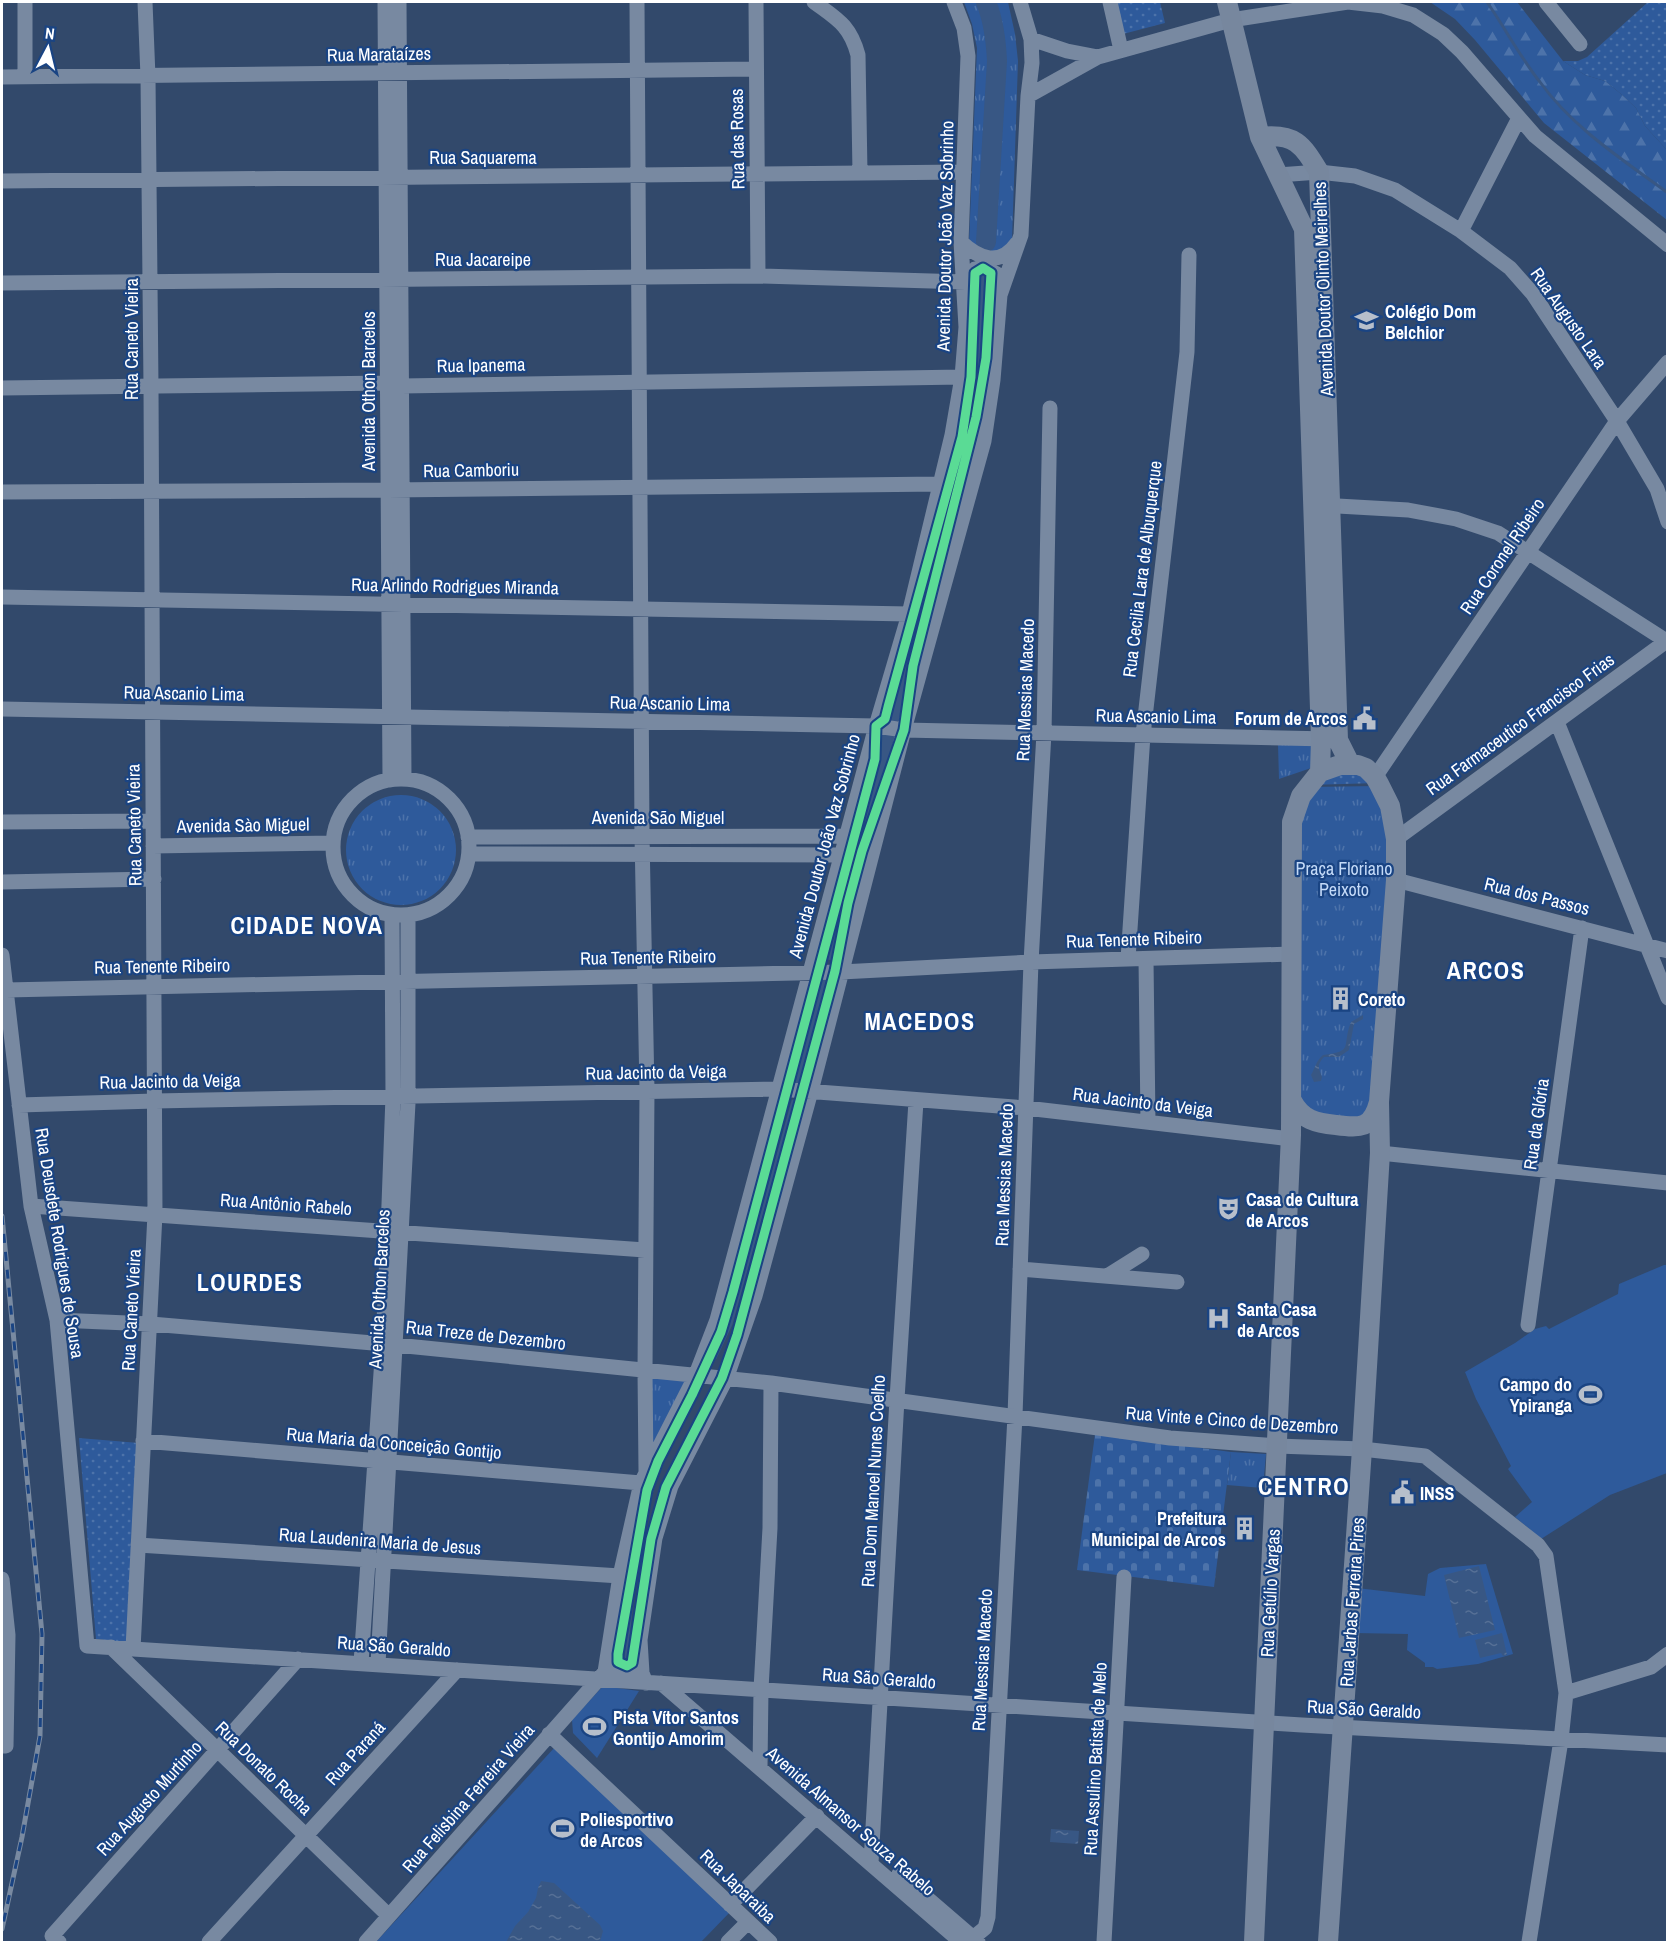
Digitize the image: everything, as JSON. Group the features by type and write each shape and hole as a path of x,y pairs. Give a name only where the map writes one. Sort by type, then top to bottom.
{"main road":[{"path":"1229,11 1260,137"},
{"name":"Avenida Doutor Olinto Meirelhes","path":"1317,375 1304,229 1260,137 1279,135 1296,141 1319,172 1317,375 1330,739 1320,771"},
{"name":"Avenida Doutor Olinto Meirelhes","path":"1330,739 1350,764"},
{"path":"1291,1137 1292,822 1300,796 1320,771 1350,764 1366,768 1375,777 1390,806 1396,839 1396,880 1379,1102 1380,1150"},
{"path":"1292,1101 1301,1114 1315,1123 1358,1128 1371,1121 1379,1102"},
{"path":"1291,1137 1308,1126 1363,1133 1371,1136 1380,1150"},
{"name":"Rua Getúlio Vargas","path":"1254,1942 1291,1137"},
{"name":"Rua Jarbas Ferreira Pires","path":"1328,1942 1344,1727 1380,1150"}],"street":[{"path":"25,2 26,76"},
{"name":"Rua Caneto Vieira","path":"133,1648 155,1214 151,387 148,77 145,2"},
{"name":"Avenida Othon Barcelos","path":"385,2 392,74 397,780"},
{"name":"Avenida Othon Barcelos","path":"392,74 399,2"},
{"path":"637,2 642,836 647,1091 644,1479"},
{"name":"Rua das Rosas","path":"756,2 758,276"},
{"path":"814,2 842,23 854,38 858,55 860,173"},
{"name":"Avenida Doutor João Vaz Sobrinho","path":"598,1679 605,1672 620,1576 644,1479 695,1377 717,1320 876,726 909,614 952,435 962,377 966,327 962,242 968,56 964,28 954,2"},
{"path":"1000,295 1021,235 1028,96 1032,63 1031,39 1020,2"},
{"path":"1110,2 1121,50"},
{"path":"1028,96 1098,57 1229,11 1348,2 1383,6 1413,15 1443,34 1462,52 1535,136 1668,245"},
{"path":"1547,2 1580,44"},
{"path":"1031,39 1067,51 1098,57"},
{"name":"Rua Marataízes","path":"2,77 756,69"},
{"path":"1461,231 1519,118"},
{"name":"Rua Saquarema","path":"2,180 964,172"},
{"name":"Rua Augusto Lara","path":"1278,175 1319,172 1355,176 1395,190 1461,231 1510,268 1533,294 1617,421 1657,489 1668,522"},
{"path":"962,242 974,254 985,258 998,258 1015,246 1021,235"},
{"name":"Rua Cecilia Lara de Albuquerque","path":"1128,959 1143,735 1187,352 1189,255"},
{"path":"610,1645 611,1661 621,1669 634,1667 638,1662 655,1538 671,1486 726,1379 755,1296 811,1091 904,730 984,441 993,380 1000,295 997,274 986,268 975,269 965,282"},
{"name":"Rua Jacareipe","path":"2,283 758,276 965,282"},
{"name":"Rua Coronel Ribeiro","path":"1375,777 1617,421 1668,362"},
{"name":"Rua Ipanema","path":"2,388 962,377"},
{"name":"Rua Messias Macedo","path":"970,1942 985,1928 988,1917 1015,1416 1030,962 1044,733 1050,408"},
{"name":"Rua Camboriu","path":"2,492 940,484"},
{"path":"1322,505 1408,510 1456,519 1498,533 1667,641"},
{"name":"Rua Arlindo Rodrigues Miranda","path":"2,597 909,614"},
{"name":"Rua Farmaceutico Francisco Frias","path":"1396,839 1667,641"},
{"name":"Rua Ascanio Lima","path":"2,709 876,726 904,730 1330,739"},
{"path":"1557,722 1668,998"},
{"path":"397,780 422,783 439,791 453,803 463,819 468,837 469,854 464,872 455,888 442,902 426,910 400,915"},
{"name":"Avenida Sào Miguel","path":"397,780 368,787 350,801 338,821 332,843 334,864 342,882 355,898 373,909 400,915"},
{"path":"2,822 153,821"},
{"name":"Avenida São Miguel","path":"468,837 847,836"},
{"name":"Avenida Sào Miguel","path":"153,846 332,843"},
{"name":"Avenida São Miguel","path":"469,854 842,855"},
{"path":"2,882 154,879"},
{"name":"Rua dos Passos","path":"1396,880 1668,951"},
{"name":"Avenida Othon Barcelos","path":"378,1664 376,1560 390,1344 407,981 400,915"},
{"name":"Avenida Othon Barcelos","path":"400,915 391,982 400,1096"},
{"name":"Rua da Glória","path":"1528,1325 1582,927"},
{"name":"Rua Tenente Ribeiro","path":"6,990 841,972 1030,962 1291,954"},
{"name":"Rua Deusdete Rodrigues de Sousa","path":"2,955 31,1206 57,1320 87,1646"},
{"path":"1146,958 1148,1122"},
{"name":"Rua Jacinto da Veiga","path":"19,1105 779,1089 1026,1108 1291,1137"},
{"name":"Rua Dom Manoel Nunes Coelho","path":"871,1857 916,1101"},
{"path":"1380,1150 1549,1172 1668,1183"},
{"name":"Rua Antônio Rabelo","path":"31,1206 645,1250"},
{"path":"1107,1276 1142,1254"},
{"path":"1020,1269 1177,1282"},
{"name":"Rua Treze de Dezembro","path":"57,1320 151,1324 390,1344 695,1377"},
{"name":"Rua Vinte e Cinco de Dezembro","path":"695,1377 771,1383 1170,1438 1277,1446 1362,1449 1425,1456 1538,1545 1546,1556 1566,1693 1561,1740 1529,1942"},
{"path":"760,1761 761,1689 770,1528 771,1383"},
{"name":"Rua Maria da Conceição Gontijo","path":"144,1441 381,1461 644,1479"},
{"name":"Rua Laudenira Maria de Jesus","path":"138,1545 620,1576"},
{"name":"Avenida Othon Barcelos","path":"361,1663 376,1560"},
{"name":"Rua Assulino Batista de Melo","path":"1104,1942 1124,1577"},
{"path":"2,1579 5,1636 4,1746"},
{"name":"Rua São Geraldo","path":"87,1646 1118,1713 1668,1745"},
{"name":"Rua Donato Rocha","path":"111,1647 389,1916"},
{"path":"640,1650 642,1673 654,1683"},
{"path":"1566,1693 1652,1667 1668,1654"},
{"name":"Rua Augusto Murtinho","path":"56,1939 298,1659"},
{"name":"Rua Paraná","path":"209,1942 458,1670"},
{"name":"Rua Felisbina Ferreira Vieira","path":"366,1942 598,1679"},
{"name":"Avenida Almansor Souza Rabelo","path":"654,1683 760,1761 970,1942"},
{"name":"Avenida Almansor Souza Rabelo","path":"678,1684 817,1816 871,1857"},
{"name":"Rua Japaraiba","path":"549,1734 770,1942"},
{"path":"730,1905 817,1816"},
{"path":"728,1942 748,1923"}],"green space":[{"path":"964,2 1008,2 1015,34 1018,61 1012,240 998,256 969,243 977,48"},
{"path":"1116,2 1160,2 1165,23 1123,34"},
{"path":"1430,2 1517,2 1563,61 1585,75 1605,81 1621,94 1636,108 1645,126 1667,150 1667,220 1544,123 1475,40 1455,19"},
{"path":"1648,2 1667,2 1667,150 1645,126 1636,108 1621,94 1605,81 1585,75 1563,61 1578,61 1587,57"},
{"path":"1313,743 1314,767 1279,779 1278,744"},
{"path":"1350,766 1378,783 1309,785"},
{"name":"Praça Floriano Peixoto","path":"1379,786 1392,819 1370,1118 1309,1118 1292,1078 1293,835 1308,787"},
{"path":"401,795 422,799 440,811 452,829 456,850 452,871 440,889 422,901 401,905 380,901 362,889 350,871 346,850 350,829 362,811 380,799"},
{"path":"1667,1265 1667,1473 1610,1495 1541,1539 1515,1517 1532,1502 1508,1469 1511,1466 1476,1399 1465,1372 1535,1329 1546,1326 1549,1329 1618,1294 1619,1284"},
{"path":"645,1371 695,1377 646,1475"},
{"path":"1095,1434 1231,1452 1214,1587 1077,1570"},
{"path":"79,1438 139,1443 130,1643 96,1639"},
{"path":"1231,1452 1266,1454 1263,1488 1227,1485"},
{"path":"1486,1564 1513,1654 1478,1664 1437,1669 1425,1667 1425,1663 1407,1650 1408,1634 1354,1633 1357,1588 1425,1596 1428,1574 1440,1568"},
{"name":"Pista Vítor Santos Gontijo Amorim","path":"603,1686 639,1691 597,1758 573,1733 572,1720"},
{"name":"Poliesportivo de Arcos","path":"555,1747 731,1911 701,1942 376,1942"}],"water":[{"path":"1363,1015 1363,1019 1354,1024 1349,1050 1339,1057 1324,1057 1319,1065 1321,1081 1314,1082 1311,1075 1319,1060 1323,1055 1343,1049 1351,1022"},
{"path":"1479,1566 1495,1630 1459,1638 1444,1575"},
{"path":"1502,1633 1507,1655 1503,1656 1501,1653 1480,1658 1475,1640"},
{"path":"1051,1829 1079,1831 1078,1844 1050,1842"},
{"path":"541,1881 554,1883 600,1925 603,1931 600,1942 506,1942 515,1926 528,1912 536,1898"}],"waterway":[{"path":"986,2 994,31 997,61 986,242"},
{"path":"1487,2 1519,53 1553,99 1583,129 1616,156 1668,193"},
{"path":"894,712 969,430 978,373 985,281"},
{"path":"831,950 886,740"},
{"path":"799,1079 824,980"},
{"path":"715,1358 731,1324 793,1101"},
{"path":"626,1657 636,1565 650,1498 667,1452 703,1382"}],"railway":[{"path":"2,1216 42,1634 40,1736 22,1837 2,1929"}],"cycle path":[{"path":"983,268 991,273 986,358 976,417 913,666 904,730 862,851 848,903 835,971 737,1335 722,1378 666,1487 651,1539 632,1663 627,1666 618,1662 618,1654 647,1490 658,1461 721,1332 733,1292 875,759 876,726 885,719 962,437 971,377 975,273 983,268"}],"place":[{"name":"Colégio Dom Belchior","path":"1367,321"},
{"name":"Forum de Arcos","path":"1365,718"},
{"name":"Coreto","path":"1340,999"},
{"name":"Casa de Cultura de Arcos","path":"1228,1209"},
{"name":"Santa Casa de Arcos","path":"1219,1319"},
{"name":"Campo do Ypiranga","path":"1590,1394"},
{"name":"INSS","path":"1402,1493"},
{"name":"Prefeitura Municipal de Arcos","path":"1244,1528"},
{"name":"Pista Vítor Santos Gontijo Amorim","path":"595,1727"},
{"name":"Poliesportivo de Arcos","path":"562,1829"}],"district":[{"name":"CIDADE NOVA","path":"307,925"},
{"name":"ARCOS","path":"1486,970"},
{"name":"MACEDOS","path":"920,1021"},
{"name":"LOURDES","path":"250,1282"},
{"name":"CENTRO","path":"1304,1486"}]}
